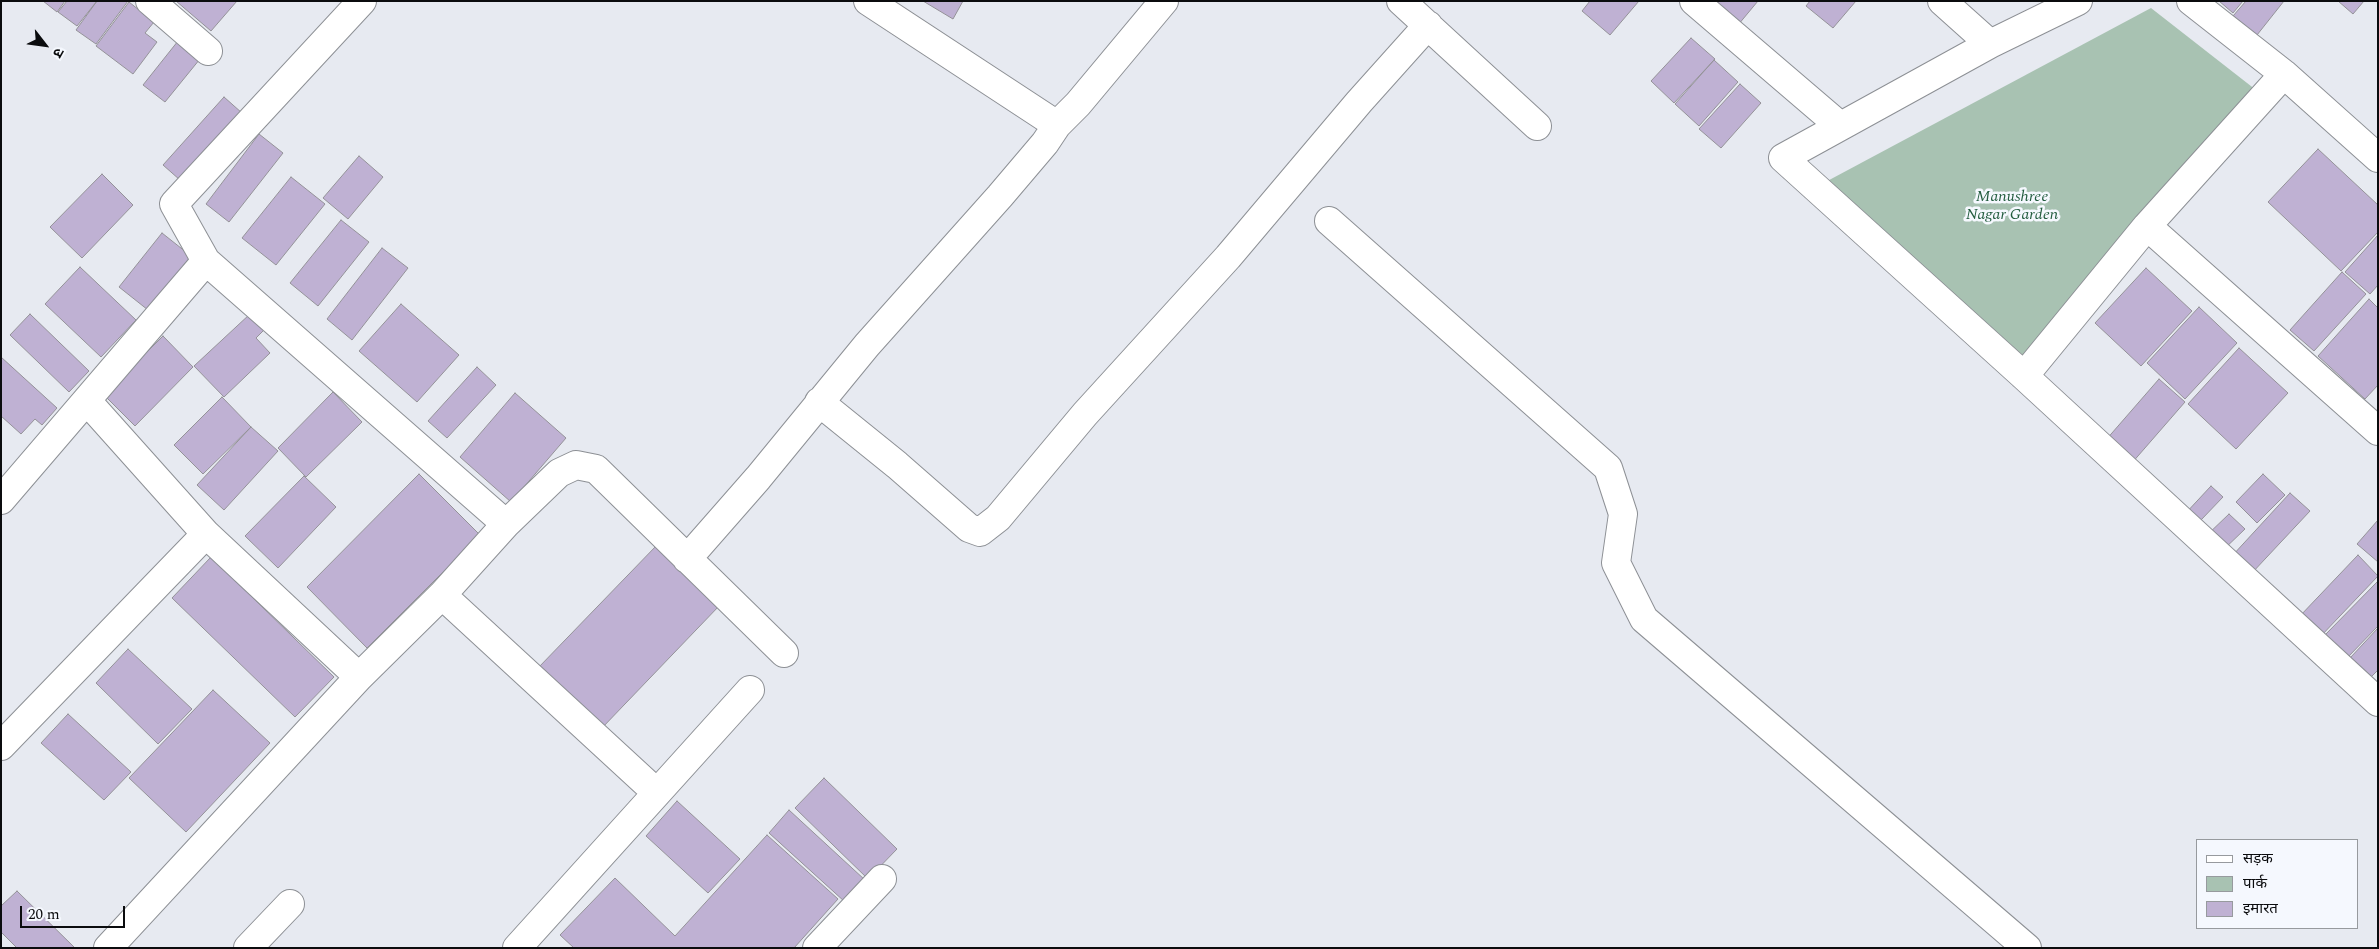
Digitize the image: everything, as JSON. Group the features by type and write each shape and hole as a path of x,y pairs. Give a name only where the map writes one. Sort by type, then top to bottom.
{"street":[{"path":"150,1 208,51"},
{"path":"362,1 174,204 206,261 506,524"},
{"path":"868,1 1057,124"},
{"path":"687,558 758,478 819,402 1000,196 1045,143 1057,124 1078,104 1164,1"},
{"path":"1401,1 1537,126"},
{"path":"1694,1 1840,126"},
{"path":"1942,1 1990,44"},
{"path":"2078,1 1990,44 1783,158 2024,376 2378,702"},
{"path":"2192,1 2284,74 2378,158"},
{"path":"819,402 897,465 969,528 980,532 998,518 1085,414 1228,257 1359,102 1428,25"},
{"path":"2024,376 2147,226 2284,74"},
{"path":"1329,221 1608,468 1623,514 1616,564 1644,619 2026,948"},
{"path":"2147,226 2378,431"},
{"path":"1,500 206,261"},
{"path":"87,401 206,534 359,676"},
{"path":"108,948 359,676 442,595 506,524 559,473 576,465 596,469 784,653"},
{"path":"1,746 206,534"},
{"path":"442,595 656,793"},
{"path":"517,948 750,690"},
{"path":"817,948 882,879"},
{"path":"248,948 290,904"}],"green space":[{"name":"Manushree Nagar Garden","path":"2151,8 2256,90 2023,368 1818,186"}],"building":[{"path":"43,1 65,1 57,12"},
{"path":"67,1 97,1 77,26 58,12"},
{"path":"97,1 128,1 96,44 76,30"},
{"path":"176,1 237,1 211,31"},
{"path":"923,1 963,1 953,19"},
{"path":"1590,1 1639,1 1610,35 1582,11"},
{"path":"1719,1 1758,1 1738,25 1715,6"},
{"path":"1810,1 1856,1 1833,28 1806,6"},
{"path":"2219,1 2243,1 2233,13"},
{"path":"2246,1 2284,1 2257,35 2233,16"},
{"path":"2338,1 2364,1 2353,14"},
{"path":"129,2 154,22 145,33 157,42 133,74 96,46"},
{"path":"182,36 204,54 165,102 143,85"},
{"path":"1691,38 1715,59 1674,103 1651,81"},
{"path":"1714,60 1738,82 1699,126 1675,104"},
{"path":"1740,84 1761,103 1721,148 1699,129"},
{"path":"224,97 242,113 180,180 163,165"},
{"path":"259,134 283,153 229,222 206,204"},
{"path":"2318,149 2378,205 2378,232 2341,271 2268,202"},
{"path":"359,156 383,177 348,219 323,198"},
{"path":"102,174 133,205 82,258 50,227"},
{"path":"291,177 325,204 276,265 242,238"},
{"path":"341,220 369,242 318,306 290,283"},
{"path":"162,233 191,256 148,310 119,287"},
{"path":"2378,235 2378,285 2370,294 2345,272"},
{"path":"382,248 408,268 352,340 327,319"},
{"path":"80,267 136,320 101,357 45,304"},
{"path":"2146,268 2192,311 2141,366 2095,323"},
{"path":"2342,272 2366,294 2314,351 2290,330"},
{"path":"2369,299 2378,308 2378,385 2365,399 2318,356"},
{"path":"401,304 459,355 417,402 359,351"},
{"path":"2199,307 2237,343 2185,399 2147,363"},
{"path":"30,314 89,371 69,392 10,335"},
{"path":"250,314 265,329 256,338 270,353 224,397 194,366"},
{"path":"163,336 193,367 135,426 104,395"},
{"path":"2239,348 2288,393 2236,449 2188,404"},
{"path":"1,357 57,408 42,425 35,419 21,434 1,416"},
{"path":"477,367 496,385 447,438 428,421"},
{"path":"2159,379 2185,402 2131,464 2105,441"},
{"path":"333,392 362,422 306,477 278,448"},
{"path":"515,393 566,438 511,502 460,457"},
{"path":"222,397 251,427 203,474 174,445"},
{"path":"251,427 278,451 224,510 197,485"},
{"path":"419,474 480,535 367,648 307,587"},
{"path":"2263,474 2285,495 2257,523 2236,502"},
{"path":"304,476 336,507 278,568 245,536"},
{"path":"2211,486 2223,497 2201,520 2205,524 2184,515"},
{"path":"2290,493 2310,511 2251,574 2232,556"},
{"path":"2229,514 2245,529 2220,553 2205,537"},
{"path":"2378,520 2378,562 2357,544"},
{"path":"658,544 720,605 601,729 538,668"},
{"path":"2358,555 2378,576 2320,637 2299,617"},
{"path":"211,557 334,677 295,717 172,598"},
{"path":"2378,581 2378,626 2348,657 2325,635"},
{"path":"2378,628 2378,670 2371,677 2350,658"},
{"path":"128,649 192,709 158,744 96,683"},
{"path":"213,690 270,743 186,832 129,778"},
{"path":"68,714 131,772 104,800 41,743"},
{"path":"824,778 897,849 868,879 795,808"},
{"path":"677,801 740,859 708,893 646,836"},
{"path":"789,810 865,880 845,902 769,833"},
{"path":"767,835 838,899 794,948 574,948 560,935 615,878 675,936"},
{"path":"17,891 75,948 17,948 1,932 1,906"}]}
